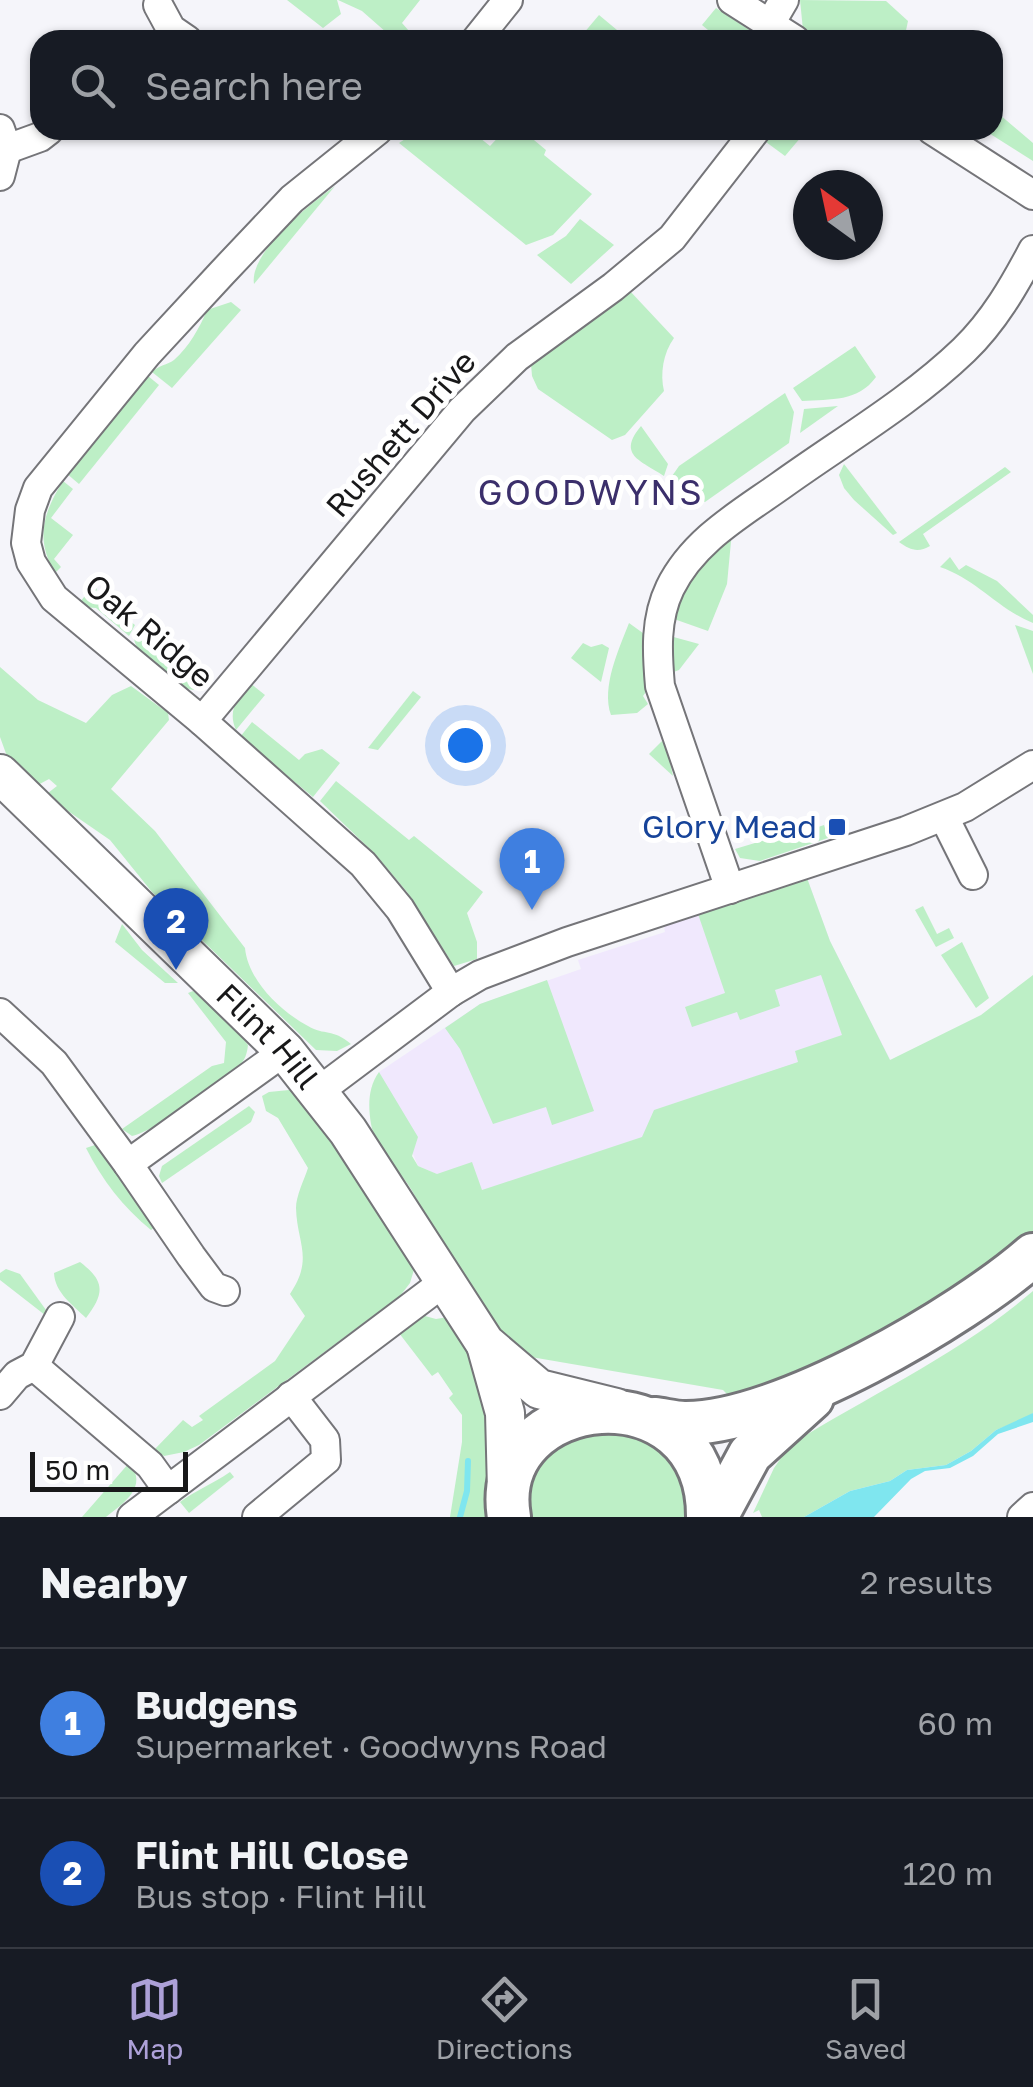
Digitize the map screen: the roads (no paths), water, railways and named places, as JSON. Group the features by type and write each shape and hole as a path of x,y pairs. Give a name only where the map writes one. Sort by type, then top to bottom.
{"highway":[{"path":"506,1506 519,1458 561,1421 587,1412 638,1414 686,1423 730,1417 831,1381 948,1317 1033,1255"},
{"path":"716,1517 750,1454 831,1381"},
{"path":"638,1414 680,1439 698,1465 708,1517"}],"main road":[{"name":"Flint Hill","path":"0,774 285,1051 319,1092 486,1343 539,1389 638,1414"},
{"name":"Flint Hill","path":"486,1343 505,1413 506,1506"}],"street":[{"path":"484,30 508,0"},
{"path":"732,0 777,12"},
{"path":"2,151 32,140"},
{"name":"Oak Ridge","path":"366,140 292,200 159,340 38,488 30,510 26,544 31,562 54,598 202,721 363,864 400,909 450,992"},
{"name":"Rushett Drive","path":"202,721 462,410 517,357 672,238 748,140"},
{"path":"948,140 1033,195"},
{"path":"730,888 660,686 657,652 660,617 668,591 712,533 877,417 965,349 1011,292 1033,250"},
{"path":"319,1092 450,992 510,962 944,817 1012,780 1033,764"},
{"path":"944,817 973,874"},
{"path":"0,1013 54,1063 214,1287 224,1291"},
{"path":"128,1164 285,1051"},
{"path":"132,1517 444,1282"},
{"path":"0,1395 17,1375 34,1366 60,1317"},
{"path":"34,1366 150,1465 168,1490"},
{"path":"257,1517 326,1460 324,1440 291,1396"},
{"path":"1022,1517 1033,1507"}],"water":[{"path":"1033,1413 1033,1422 998,1434 973,1456 950,1468 925,1471 911,1479 874,1517 804,1517 850,1491 890,1481 907,1470 946,1465 996,1430"}],"waterway":[{"path":"460,1517 467,1491 468,1461"}],"place":[{"name":"Glory Mead","path":"837,827"},
{"name":"Budgens","path":"532,910"},
{"name":"Flint Hill Close","path":"176,970"}],"district":[{"name":"GOODWYNS","path":"591,493"}]}
